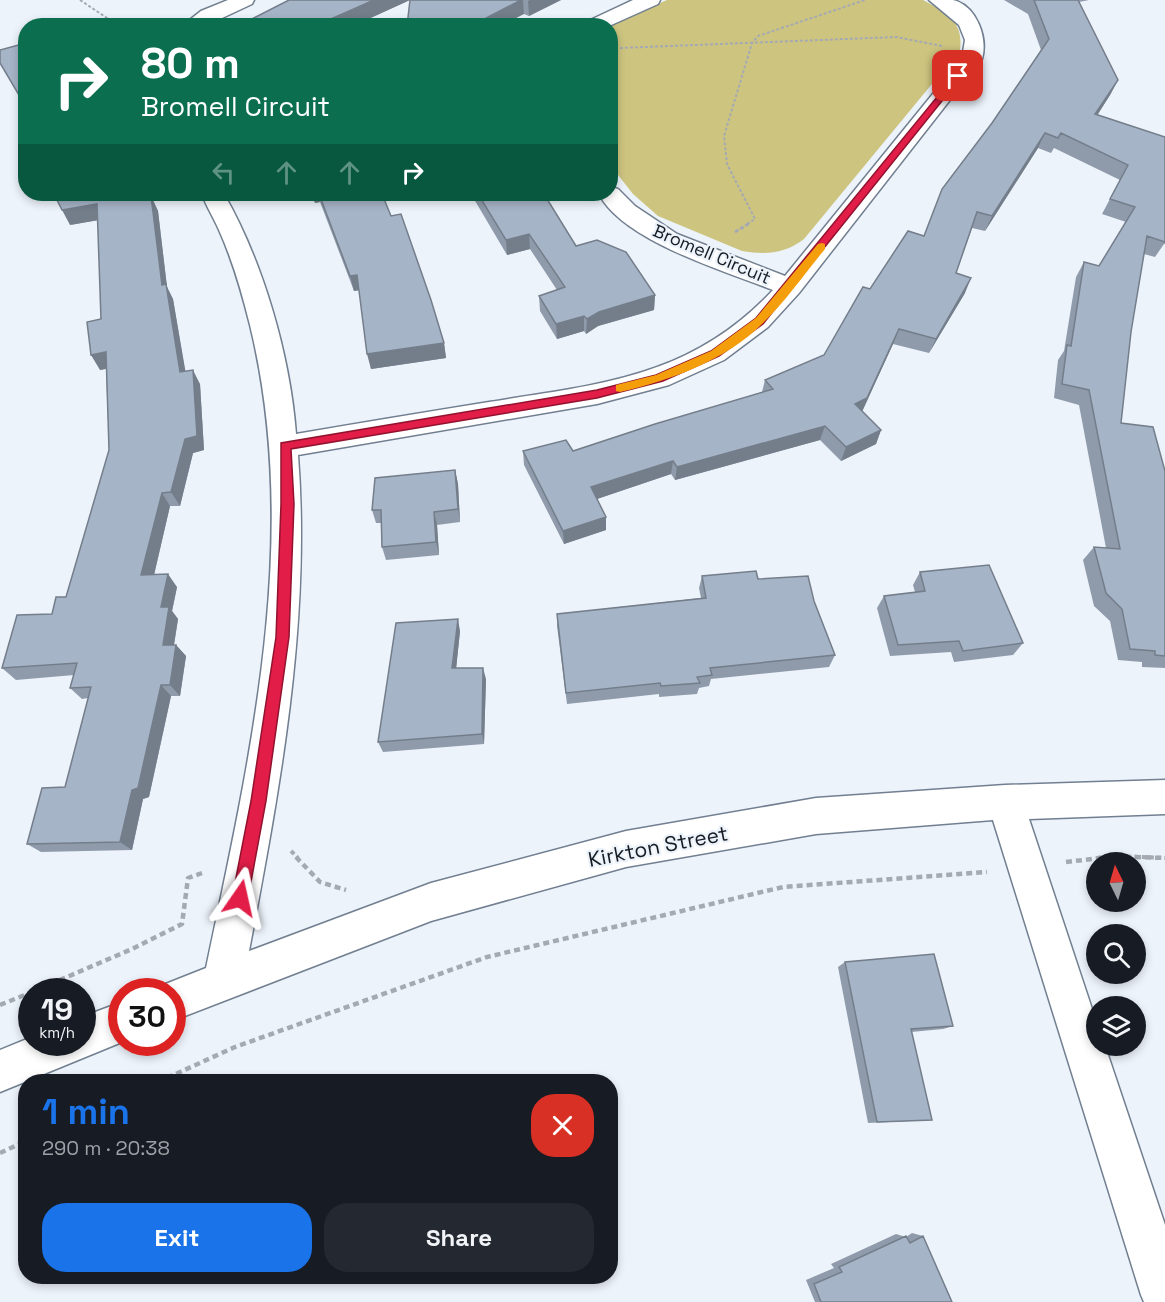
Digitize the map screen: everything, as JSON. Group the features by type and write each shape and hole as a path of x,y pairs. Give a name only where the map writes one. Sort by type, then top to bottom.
{"street":[{"path":"208,18 245,0"},
{"path":"609,18 651,0"},
{"path":"938,0 968,23 976,39 975,53"},
{"name":"Bromell Circuit","path":"285,446 597,394 659,378 715,353 759,321 790,286 975,53"},
{"path":"217,201 229,222 258,299 278,392 285,446 288,504 282,637 259,801 224,980"},
{"name":"Bromell Circuit","path":"617,201 640,224 703,252 790,286"},
{"name":"Kirkton Street","path":"186,995 431,902 626,849 816,816 1005,802 1165,797"},
{"path":"1005,802 1165,1296"},
{"path":"0,1071 36,1056"}],"path":[{"path":"80,0 107,18"},
{"path":"703,252 755,219 727,164 724,136 752,43 758,36 865,0"},
{"path":"618,48 896,37 975,53"},
{"path":"1146,857 1165,858"},
{"path":"176,1074 235,1047 487,957 783,887 977,873"},
{"path":"65,978 132,949 182,924 188,878"},
{"path":"0,1005 18,998"},
{"path":"0,1153 18,1145"}],"shaded area":[{"path":"667,0 923,0 952,19 961,40 960,50 804,239 790,248 759,253 742,251 658,216 633,194 618,175 618,21"}],"building":[{"path":"289,0 374,0 333,18 254,18"},
{"path":"410,0 521,0 486,18 408,18"},
{"path":"1034,0 1078,0 1118,80 1095,114 1165,137 1165,242 1147,236 1131,332 1121,423 1153,427 1165,471 1165,656 1155,655 1155,651 1130,649 1122,609 1106,593 1094,547 1120,549 1089,390 1062,384 1067,345 1071,346 1084,262 1099,266 1135,207 1110,199 1128,165 1061,133 1058,138 1045,133 992,216 977,212 956,273 971,278 936,339 899,329 867,398 855,404 881,430 846,447 825,426 677,467 673,461 591,487 606,517 563,531 523,451 566,440 573,451 773,389 765,380 824,355 863,287 870,289 908,231 924,236 942,189 992,123 1049,39"},
{"path":"18,45 18,93 0,63 0,50"},
{"path":"58,201 152,201 162,285 166,284 180,372 193,370 197,436 185,439 171,492 162,493 141,575 168,574 161,607 169,607 163,645 176,645 170,685 161,685 138,788 132,790 120,842 27,844 42,788 65,787 91,687 70,688 77,663 2,668 17,615 52,614 56,597 66,597 109,450 106,352 91,355 87,322 101,319 97,204 62,210"},
{"path":"322,201 385,201 391,216 401,214 444,343 367,354 357,275 350,276"},
{"path":"482,201 548,201 576,246 597,240 626,252 655,295 599,312 587,319 584,316 556,324 539,296 565,287 529,234 506,240"},
{"path":"455,470 458,509 434,512 436,542 382,547 381,510 372,510 375,478"},
{"path":"989,565 1023,643 963,651 959,641 898,645 884,596 925,591 920,572"},
{"path":"756,571 758,579 808,576 814,601 835,655 710,668 712,675 697,677 700,683 661,686 660,683 566,693 557,614 706,598 702,576"},
{"path":"458,619 452,668 483,668 482,734 378,742 396,623"},
{"path":"934,954 953,1026 911,1029 932,1120 877,1122 845,962"},
{"path":"906,1236 910,1243 923,1236 952,1302 821,1302 814,1284 842,1272 839,1267"}],"slow traffic":[{"path":"620,388 659,378 715,353 759,321 822,247"}],"route":[{"path":"240,898 259,801 282,637 288,504 285,446 597,394 659,378 715,353 759,321 790,286 958,76"}]}
